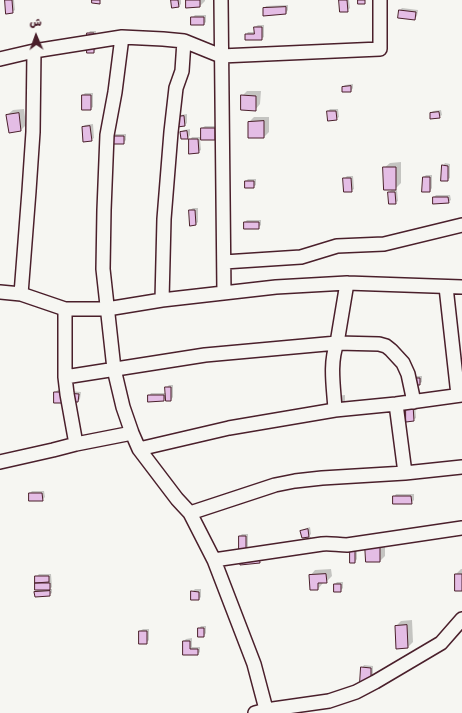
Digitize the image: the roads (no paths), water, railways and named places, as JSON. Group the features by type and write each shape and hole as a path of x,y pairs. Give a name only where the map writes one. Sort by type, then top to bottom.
{"street":[{"path":"221,0 224,293"},
{"path":"0,60 34,51 122,37 184,41 221,56 380,49 380,0"},
{"path":"122,37 115,92 107,135 104,210 103,269 114,369 123,407 132,433 140,449 177,499 190,513 214,560 254,664 263,712 329,701 356,692 440,643 462,619"},
{"path":"162,300 164,220 170,148 176,88 182,71 184,41"},
{"path":"21,294 33,139 34,51"},
{"path":"224,262 301,257 337,246 384,244 462,225"},
{"path":"0,292 21,294 65,309 107,309 162,300 276,287 347,283 462,287"},
{"path":"335,410 333,379 334,350 337,343 347,283"},
{"path":"140,449 229,428 335,410 414,402 460,395 446,287"},
{"path":"65,309 65,377 76,444"},
{"path":"65,377 205,355 337,343 379,344 386,346 403,363 406,368 414,402"},
{"path":"396,404 405,473"},
{"path":"0,462 76,444 132,433"},
{"path":"190,513 275,485 295,481 405,473 462,467"},
{"path":"214,560 322,544 330,543 346,545 462,528"}]}
